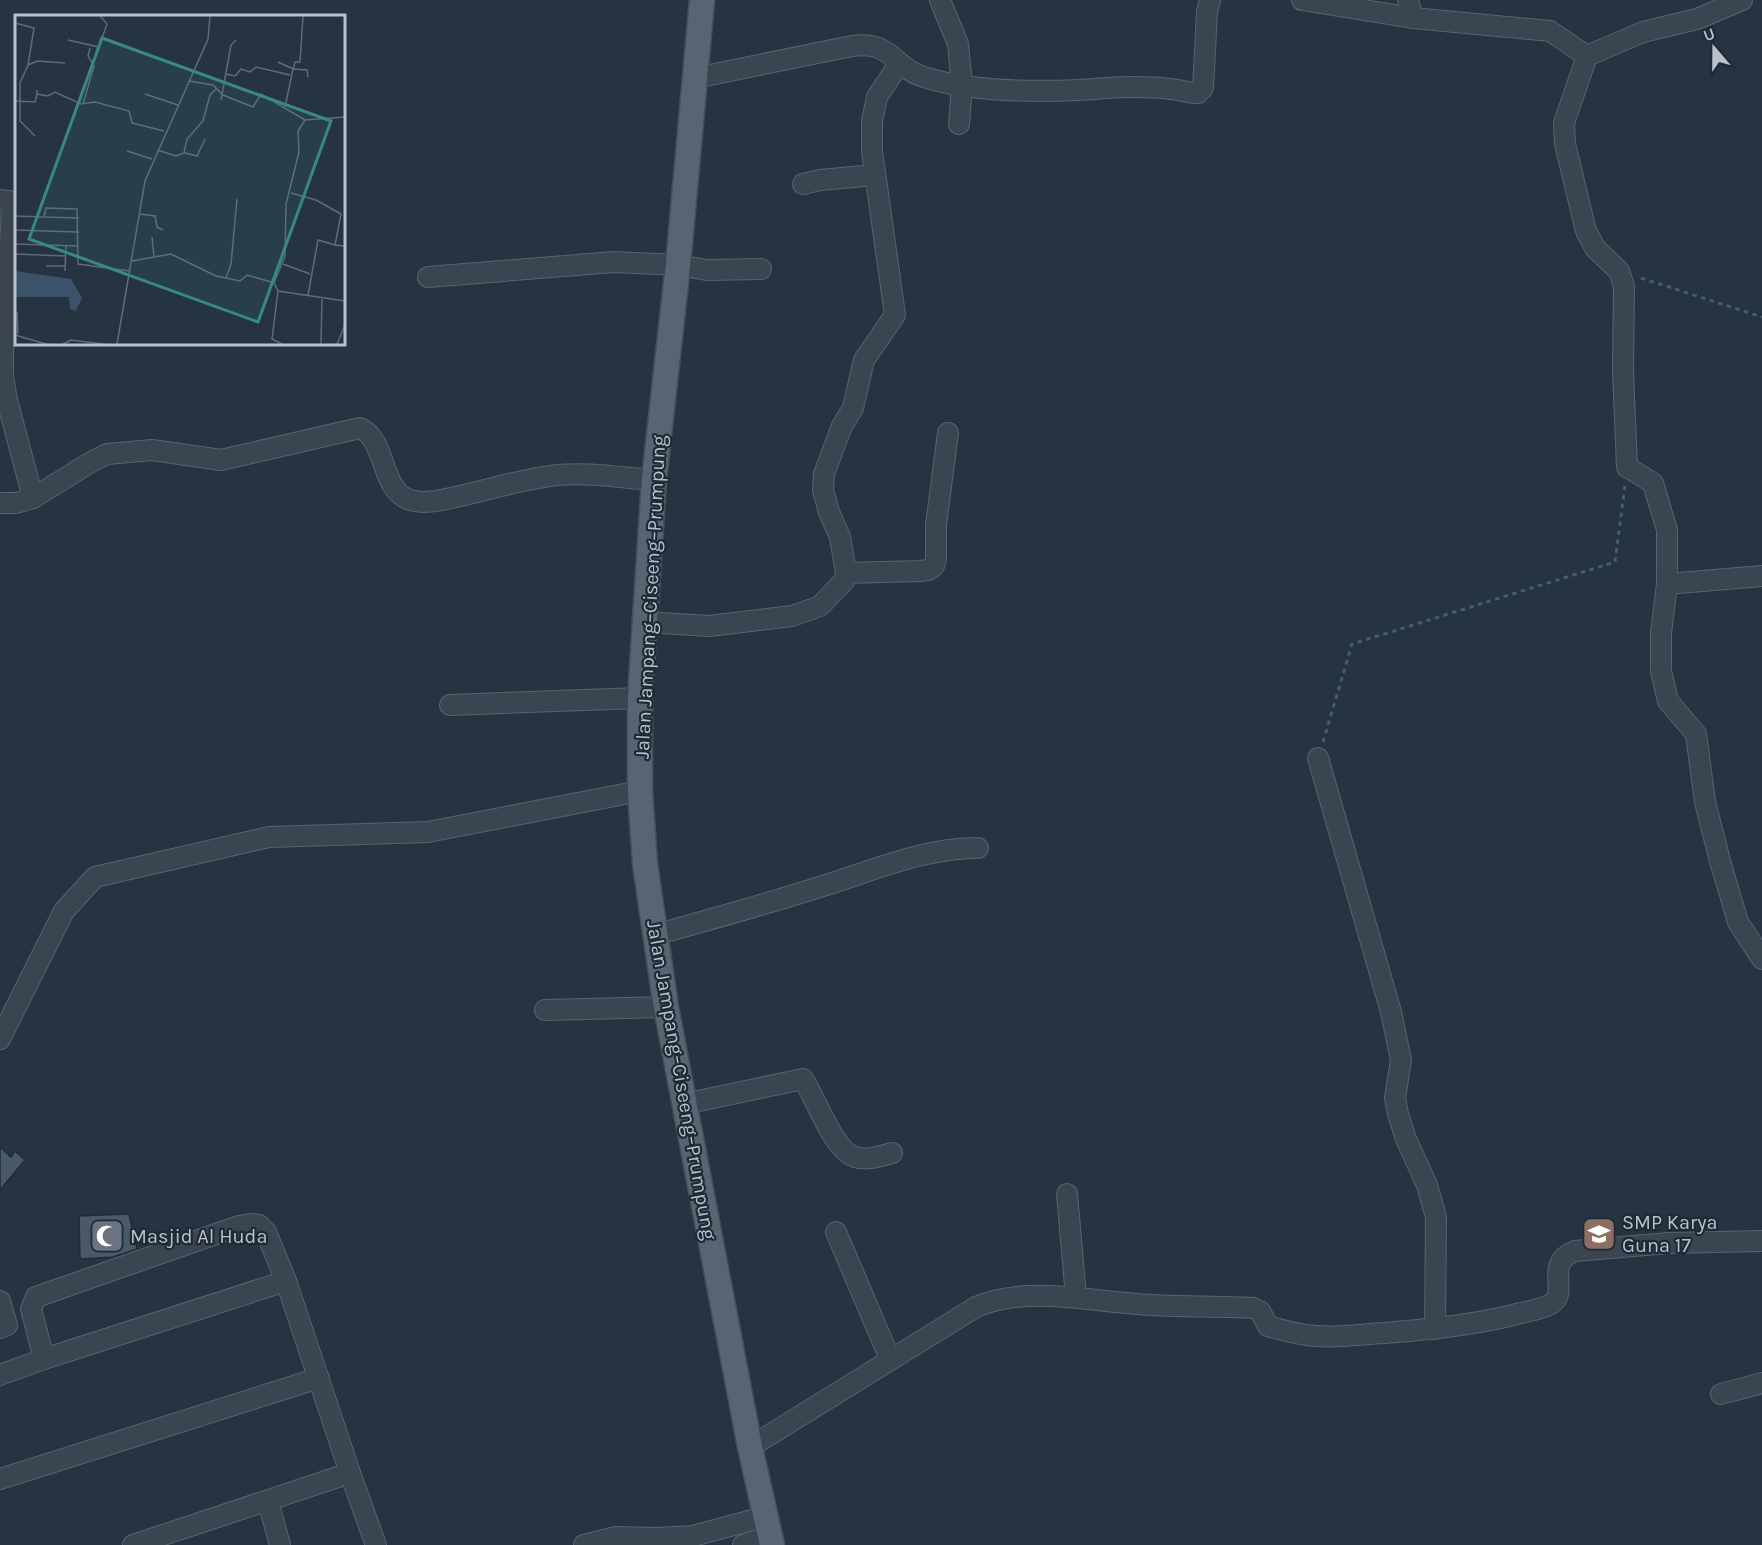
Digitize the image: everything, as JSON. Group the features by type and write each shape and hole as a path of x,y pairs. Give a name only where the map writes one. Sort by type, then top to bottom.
{"main road":[{"name":"Jalan Jampang–Ciseeng–Prumpung","path":"702,0 678,265 654,480 640,698 640,791 645,864 666,1007 768,1533"}],"street":[{"path":"940,0 958,44 962,85 959,124"},
{"path":"695,78 864,45 881,47 898,64 925,77 962,85 1004,89 1067,90 1148,87 1198,93 1203,88 1207,12 1210,0"},
{"path":"1302,0 1411,9 1550,31 1587,56"},
{"path":"1742,0 1697,19 1643,32 1587,56 1564,123 1565,144 1586,231 1595,248 1619,272 1624,286 1623,371 1627,467 1653,483 1667,530 1667,585 1661,633 1661,671 1668,701 1696,734 1705,802 1720,861 1738,922 1762,959"},
{"path":"645,622 709,626 792,616 820,606 844,581 846,573 840,537 829,512 823,490 824,474 842,426 853,408 864,360 895,315 872,151 872,121 877,97 898,64"},
{"path":"803,184 820,180 875,175"},
{"path":"0,200 9,201 12,206 3,376 7,400 33,498"},
{"path":"428,277 614,262 678,265 707,270 761,269"},
{"path":"0,503 16,503 33,498 107,454 152,450 221,460 360,428 367,431 373,440 393,486 411,500 434,501 558,475 654,480"},
{"path":"846,573 920,571 934,566 936,525 948,433"},
{"path":"1667,585 1762,576"},
{"path":"450,705 640,698"},
{"path":"1318,758 1391,1012 1401,1060 1395,1098 1398,1114 1406,1139 1427,1185 1436,1217 1435,1329"},
{"path":"0,1038 64,912 95,877 269,837 428,832 640,791"},
{"path":"655,935 805,892 905,858 944,850 978,848"},
{"path":"545,1010 666,1007"},
{"path":"684,1104 803,1079 836,1142 844,1151 855,1158 871,1159 892,1153"},
{"path":"1067,1194 1076,1296"},
{"path":"44,1359 31,1309 36,1297 239,1226 259,1225 266,1232 286,1281 376,1545"},
{"path":"836,1232 890,1359"},
{"path":"750,1447 986,1302 1013,1297 1076,1296 1150,1305 1253,1308 1260,1311 1268,1326 1318,1336 1435,1329 1482,1322 1550,1305 1558,1296 1558,1268 1564,1257 1575,1251 1670,1243 1762,1241"},
{"path":"0,1375 286,1281"},
{"path":"0,1300 8,1325 0,1328"},
{"path":"0,1479 319,1378"},
{"path":"1721,1394 1762,1383"},
{"path":"133,1545 350,1473"},
{"path":"268,1500 280,1545"},
{"path":"584,1545 616,1536 656,1538 768,1533"},
{"path":"743,1545 768,1533"}],"path":[{"path":"1619,272 1762,317"},
{"path":"1318,758 1352,644 1615,562 1627,467"}],"building":[{"path":"0,1147 11,1157 15,1151 25,1160 0,1190"},
{"name":"Masjid Al Huda","path":"129,1214 137,1249 113,1257 80,1259 79,1216"}],"place":[{"name":"SMP Karya Guna 17","path":"1599,1234"},
{"name":"Masjid Al Huda","path":"107,1236"}]}
